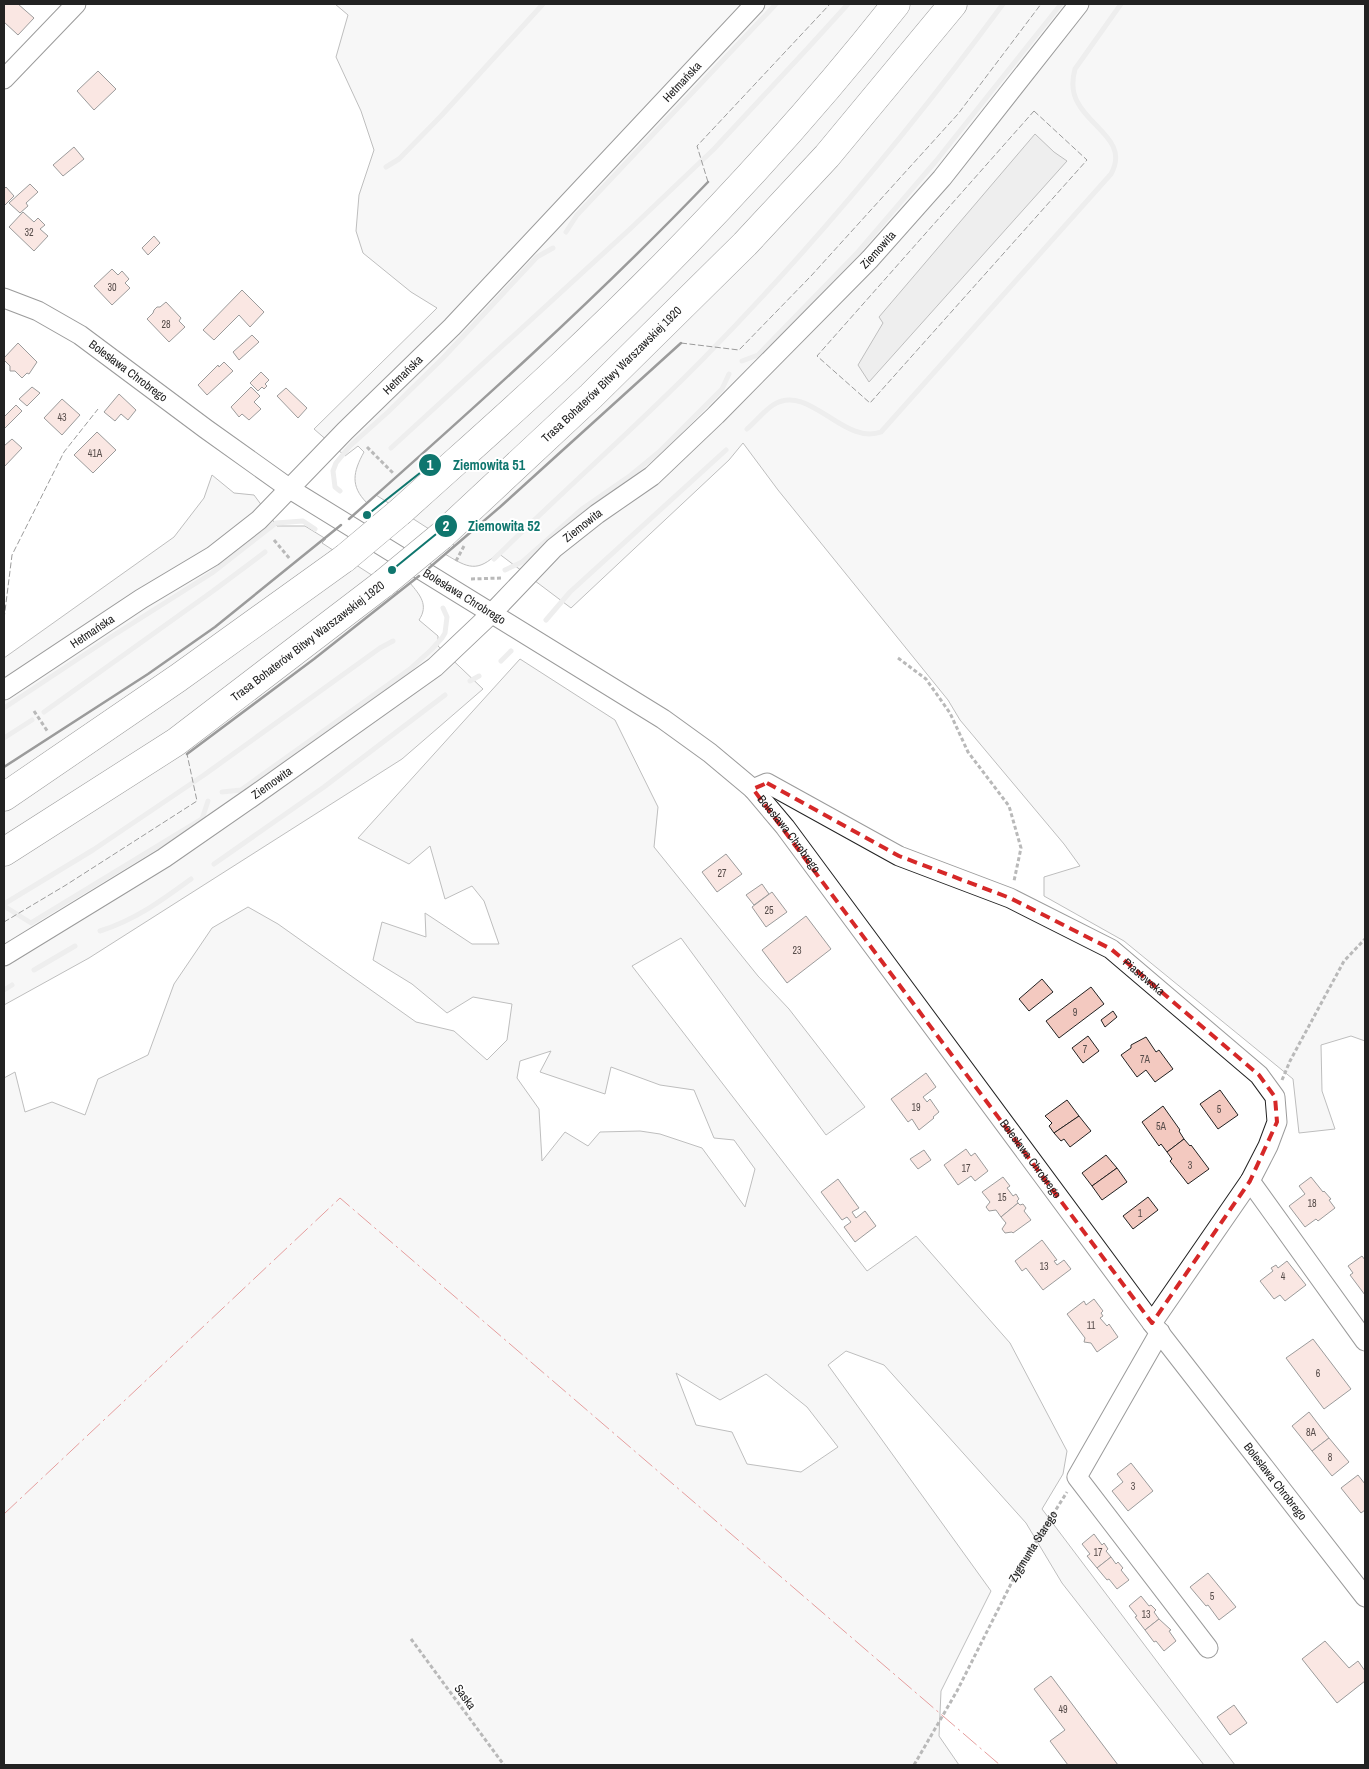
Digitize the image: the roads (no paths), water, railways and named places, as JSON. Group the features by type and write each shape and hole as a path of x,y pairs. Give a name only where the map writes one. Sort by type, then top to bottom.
{"highway":[{"path":"4,797 178,678 345,558 401,511 564,363 684,244 782,139 896,4"},
{"name":"Trasa Bohaterów Bitwy Warszawskiej 1920","path":"4,852 176,742 384,583 441,536 591,396 745,244 827,156 954,4"}],"street":[{"path":"4,79 76,4"},
{"name":"Hetmańska","path":"4,690 141,599 214,556 260,520 345,432 452,327 755,4"},
{"name":"Ziemowita","path":"4,956 164,858 435,667 492,613 554,548 597,514 652,476 716,415 870,259 942,178 1079,4"},
{"name":"Bolesława Chrobrego","path":"4,298 38,310 80,335 206,429 290,488 664,719 710,753 753,789 785,828 1156,1328 1365,1597"},
{"name":"Piastowska","path":"753,789 767,783 899,856 1010,898 1111,949 1259,1075 1275,1097 1277,1122 1268,1146 1250,1181"},
{"path":"1208,1648 1077,1477 1156,1328 1250,1181 1365,1341"}],"waterway":[{"path":"386,167 399,159 441,116 543,4"},
{"path":"566,232 577,215 776,4"},
{"path":"391,448 630,229 714,149 848,4"},
{"path":"494,559 677,385 782,275 821,232 896,142 1003,4"},
{"path":"742,361 758,355 858,252 936,161 1061,4"},
{"path":"747,429 770,407 786,400 800,401 853,430 867,434 881,432 1111,174 1115,163 1115,153 1112,144 1078,103 1073,82 1075,69 1121,4"},
{"path":"340,491 335,487 333,471 336,463 350,446 443,358 537,257 553,248"},
{"path":"505,570 522,562 582,509 631,475 659,452 722,389 729,374"},
{"path":"546,620 570,592 726,450"},
{"path":"4,708 212,573 276,523 303,521 315,529"},
{"path":"44,712 265,552"},
{"path":"222,792 241,790 410,669 431,650 445,633 447,617 443,608"},
{"path":"4,904 93,850 204,775 380,648 393,641"},
{"path":"501,661 511,651"},
{"path":"470,681 479,676"},
{"path":"214,864 324,787 445,695"},
{"path":"4,738 32,720"},
{"path":"4,906 31,923 202,819 208,801"},
{"path":"100,931 136,916 191,879"},
{"path":"34,970 75,946"},
{"path":"4,990 12,985"}],"place":[{"name":"Ziemowita 51","path":"367,515"},
{"name":"Ziemowita 52","path":"392,570"}]}
